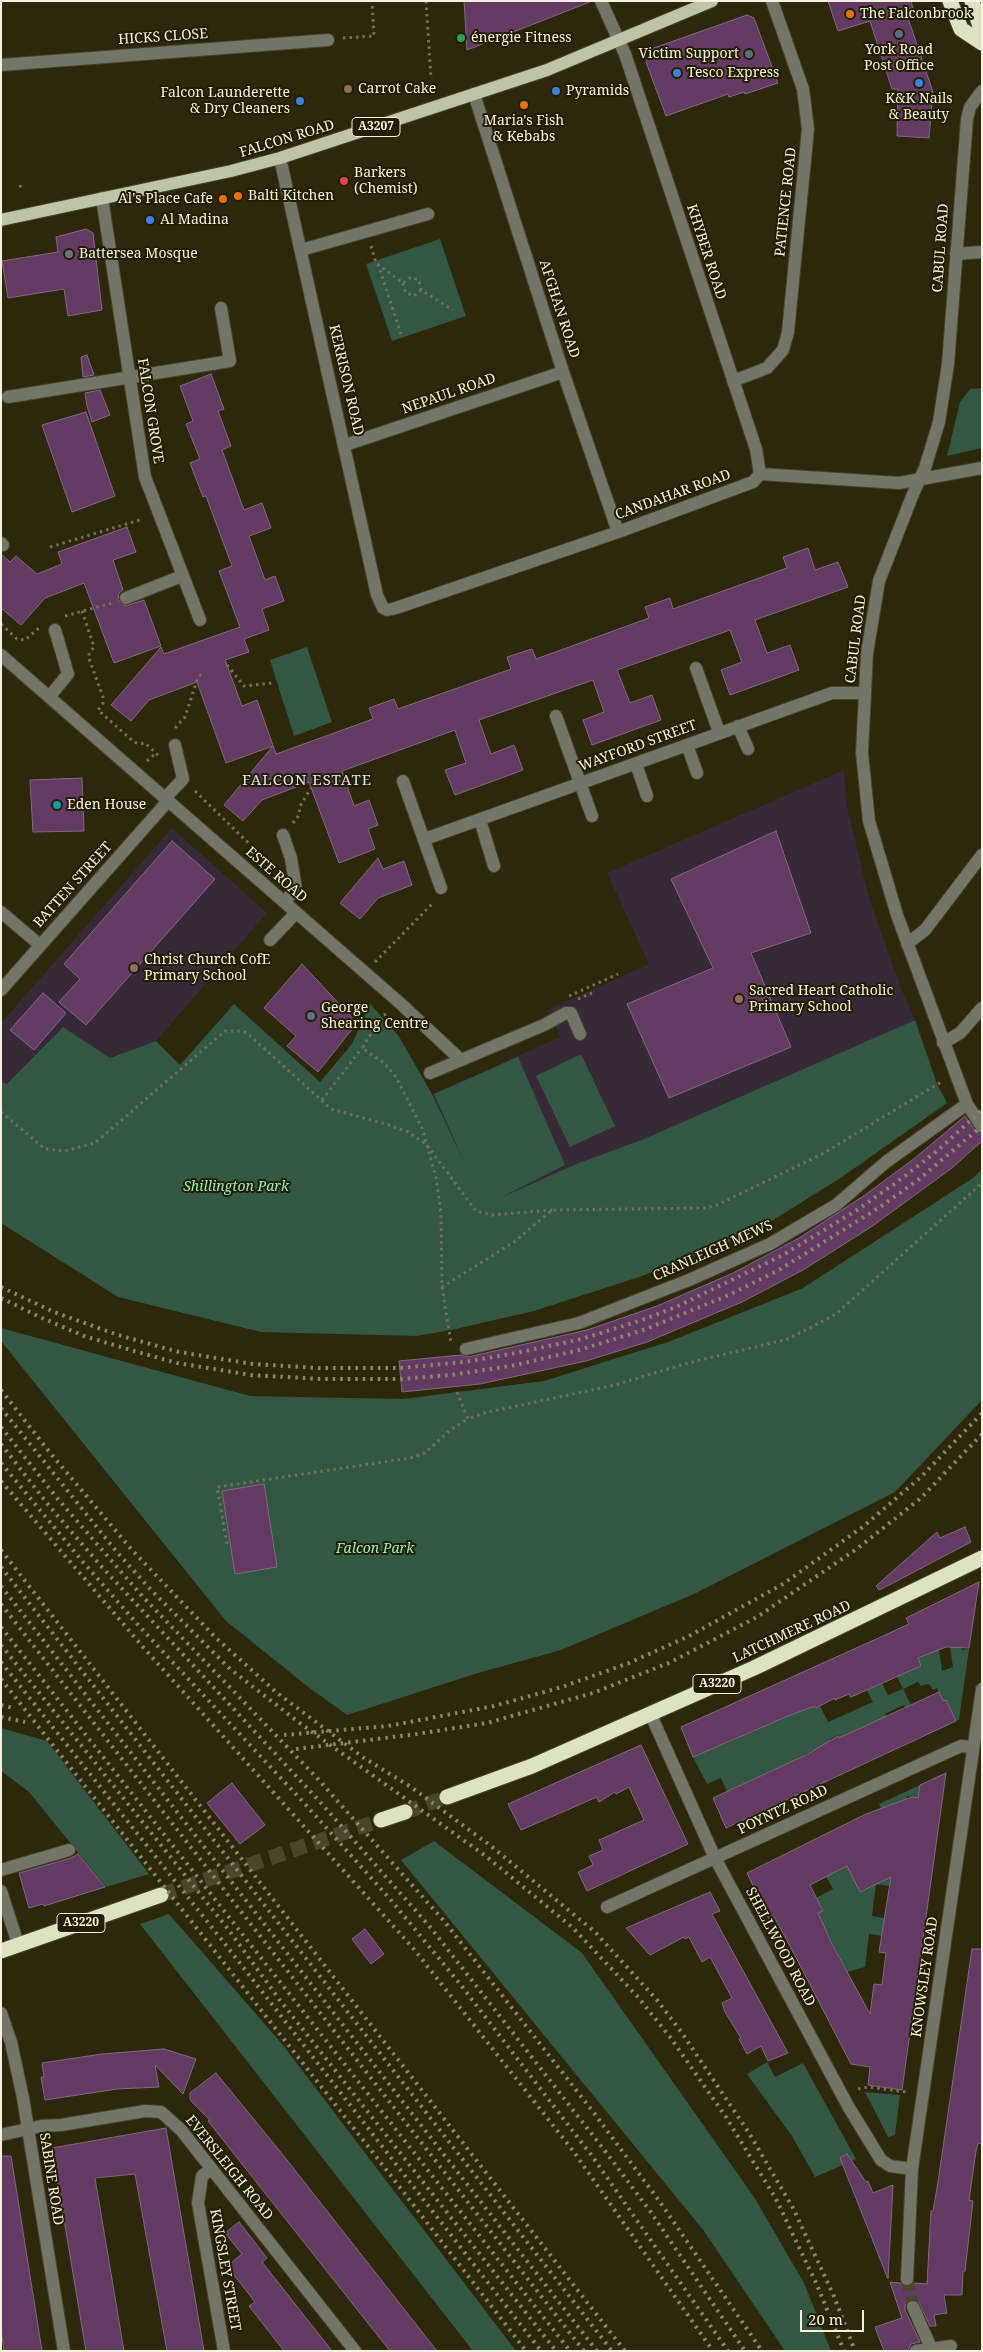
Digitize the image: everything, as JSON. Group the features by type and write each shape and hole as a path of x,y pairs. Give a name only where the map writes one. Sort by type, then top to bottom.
{"highway":[{"path":"950,1 962,28 982,43"},
{"path":"972,1 982,33"},
{"name":"LATCHMERE ROAD","path":"447,1797 532,1766 763,1664 982,1558"},
{"path":"381,1820 405,1812"},
{"name":"A3220","path":"1,1951 161,1895"}],"main road":[{"name":"FALCON ROAD","path":"1,220 232,171 280,158 546,70 712,1"}],"street":[{"name":"KHYBER ROAD","path":"601,1 620,40 756,449 760,474"},
{"name":"PATIENCE ROAD","path":"733,381 767,368 783,350 788,332 808,129 802,89 772,1"},
{"name":"HICKS CLOSE","path":"1,65 328,40"},
{"name":"CABUL ROAD","path":"982,90 970,107 967,120 948,364 942,403 920,480 879,581 867,653 862,753 868,814 879,859 943,1043 967,1104 982,1127"},
{"name":"AFGHAN ROAD","path":"474,94 563,372 618,532"},
{"name":"KERRISON ROAD","path":"280,158 377,595 383,608"},
{"name":"FALCON GROVE","path":"102,198 145,478 200,620"},
{"path":"301,250 428,214"},
{"path":"956,254 982,252"},
{"path":"8,397 230,362 221,308"},
{"name":"NEPAUL ROAD","path":"345,445 563,372"},
{"path":"760,474 899,483 982,468"},
{"name":"CANDAHAR ROAD","path":"383,608 387,610 396,608 618,532 753,482 760,474"},
{"path":"126,598 182,576"},
{"path":"50,696 68,674 55,630"},
{"name":"ESTE ROAD","path":"1,655 401,1004 461,1060"},
{"path":"696,668 719,732"},
{"name":"WAYFORD STREET","path":"425,839 832,693 864,693"},
{"path":"556,716 592,816"},
{"path":"738,726 748,750"},
{"name":"BATTEN STREET","path":"1,990 167,800 183,779 174,738"},
{"path":"687,745 697,773"},
{"path":"636,764 647,796"},
{"path":"403,781 441,888"},
{"path":"480,820 494,866"},
{"path":"283,835 291,858 296,889 284,902"},
{"path":"907,944 925,930 982,855"},
{"path":"1,912 40,945"},
{"path":"270,940 296,912"},
{"path":"943,1043 960,1033 982,1008"},
{"path":"430,1073 544,1025 566,1013 571,1013 580,1034"},
{"name":"CRANLEIGH MEWS","path":"466,1349 579,1323 689,1280 770,1244 836,1205 886,1162 967,1104"},
{"name":"KNOWSLEY ROAD","path":"908,2275 912,2169 982,1689"},
{"name":"SHELLWOOD ROAD","path":"650,1713 715,1858 843,2096 881,2160 890,2166 912,2169"},
{"name":"POYNTZ ROAD","path":"607,1907 952,1750 962,1746 973,1747"},
{"path":"1,1870 69,1850"},
{"path":"1,1891 18,1944"},
{"name":"SABINE ROAD","path":"1,2013 17,2070 28,2128 64,2351"},
{"name":"EVERSLEIGH ROAD","path":"1,2135 28,2128 155,2110 161,2112 173,2122 356,2351"},
{"name":"KINGSLEY STREET","path":"211,2169 202,2176 198,2203 224,2351"},
{"path":"913,2307 931,2348"},
{"path":"916,2351 951,2346"}],"path":[{"path":"328,40 374,36 372,1"},
{"path":"426,1 430,79"},
{"path":"20,185 21,190"},
{"path":"366,232 401,334"},
{"path":"377,264 403,283 405,292 414,296 421,290"},
{"path":"403,283 411,277 419,280 421,290 453,310"},
{"path":"50,547 160,514"},
{"path":"64,617 126,598"},
{"path":"1,624 18,639 25,640 43,623"},
{"path":"227,665 244,686 272,683"},
{"path":"174,738 185,717 198,677 202,674"},
{"path":"283,835 299,815 300,806 311,788"},
{"path":"372,965 435,901 441,888"},
{"path":"322,1100 362,1048 382,1016 401,1004"},
{"path":"1,1112 45,1150 65,1151 95,1144 225,1031 240,1031 247,1033 331,1110 389,1125 408,1132 426,1144 476,1211 493,1214 552,1210 706,1208 717,1205 824,1154 955,1074"},
{"path":"362,1048 384,1063 396,1077 422,1128 436,1177 441,1214 442,1286 451,1345"},
{"path":"227,1544 217,1487 410,1458 425,1453 450,1430 468,1419 615,1385 688,1363 788,1339 836,1314 982,1183"},
{"path":"442,1286 514,1242 552,1210"},
{"path":"457,1392 468,1419"},
{"path":"843,2096 856,2089 869,2088 924,2094"}],"shaded area":[{"name":"Sacred Heart Catholic Primary School","path":"844,770 846,803 870,901 901,988 915,1020 644,1139 576,1164 485,1205 432,1094 560,1037 547,1010 649,964 607,873"},
{"name":"Christ Church CofE Primary School","path":"172,828 267,913 156,1041 110,1058 63,1027 7,1085 1,1081 1,1023"}],"green space":[{"path":"440,239 466,316 392,341 366,264"},
{"path":"982,388 982,448 947,456 960,402 970,389"},
{"path":"307,647 332,722 294,736 270,660"},
{"name":"Shillington Park","path":"234,1004 320,1082 352,1044 370,1004 398,1035 432,1094 465,1164 434,1094 518,1057 565,1165 500,1198 576,1164 644,1139 915,1020 937,1084 947,1103 842,1177 754,1232 642,1276 534,1311 416,1336 261,1332 118,1297 1,1223 1,1081 7,1084 63,1027 110,1058 156,1041 180,1065"},
{"path":"581,1054 615,1126 570,1147 536,1076"},
{"name":"Falcon Park","path":"982,1169 982,1400 895,1492 694,1594 561,1650 478,1673 347,1715 307,1686 226,1621 1,1341 1,1328 250,1396 403,1399 544,1381 668,1342 803,1288 973,1178"},
{"path":"947,1626 962,1650 969,1649 959,1720 956,1721 946,1700 943,1701 937,1688 933,1690 930,1685 921,1686 918,1682 903,1689 894,1670 913,1648 939,1649 942,1671 953,1667"},
{"path":"878,1675 888,1695 903,1689 916,1715 910,1717 904,1705 895,1709 885,1714 891,1725 840,1738 838,1735 830,1739 832,1743 817,1758 813,1750 797,1759 800,1766 794,1769 791,1762 775,1769 737,1787 730,1799 721,1778 707,1784 693,1757 716,1737 720,1746 736,1739 745,1725 749,1733 765,1726 774,1711 778,1720 814,1703 816,1708 820,1706 828,1722 873,1702 867,1690 874,1687"},
{"path":"1,1728 47,1741 149,1874 106,1887 29,1792 1,1771"},
{"path":"920,1785 918,1798 907,1796 904,1813 881,1808 879,1804"},
{"path":"434,1841 582,1953 754,2197 804,2283 831,2351 785,2351 704,2231 401,1860"},
{"path":"849,1862 878,1866 906,1889 876,1884 872,1916 901,1921 899,1938 869,1934 865,1967 847,1972 825,1929 809,1918 822,1911 816,1898 833,1889 823,1871"},
{"path":"169,1914 282,2044 516,2351 473,2351 140,1924"},
{"path":"767,2062 775,2077 803,2063 856,2159 815,2177 792,2136 747,2074"},
{"path":"865,2092 900,2095 895,2135 888,2137"}],"building":[{"path":"464,1 590,1 590,2 467,50"},
{"path":"828,1 911,1 915,16 908,18 933,92 929,138 897,136 898,89 892,89 870,21 838,31"},
{"path":"747,15 754,18 778,83 745,94 744,92 729,97 728,94 666,116 646,62 651,49"},
{"path":"86,229 93,233 102,310 68,316 64,289 8,298 2,261 58,252 56,237"},
{"path":"87,355 94,375 83,377 81,357"},
{"path":"211,374 224,409 218,411 231,446 222,450 244,510 262,503 271,528 249,536 265,580 275,576 284,601 262,609 269,630 244,639 249,652 225,660 242,706 257,700 276,754 373,719 369,708 394,699 398,709 511,669 507,657 532,649 536,659 649,618 645,607 670,598 673,609 787,568 783,557 808,548 815,570 838,562 848,587 755,620 767,653 790,645 799,670 730,695 721,670 742,662 730,630 617,670 630,703 652,695 661,720 592,745 583,720 604,712 593,680 479,720 491,754 514,745 523,770 455,795 445,770 466,763 455,730 342,771 354,806 369,800 378,825 368,829 375,849 339,863 309,782 262,800 243,821 224,805 273,746 226,763 197,682 149,700 131,721 111,705 161,647 164,654 240,627 219,571 232,566 206,496 203,497 190,463 200,459 186,424 193,421 180,386"},
{"path":"100,390 110,415 92,422 85,393"},
{"path":"86,412 115,496 72,512 42,425"},
{"path":"127,527 136,552 113,560 123,590 119,593 118,600 125,606 144,600 161,646 114,663 84,583 45,598 21,625 1,608 1,554 10,562 16,556 37,574 62,564 58,552"},
{"name":"Eden House","path":"82,778 84,831 33,832 30,780"},
{"path":"776,831 811,933 751,953 791,1047 669,1098 627,1004 713,968 671,879"},
{"path":"172,841 215,879 86,1025 59,1002 80,979 64,964"},
{"path":"378,858 383,869 404,861 412,885 378,898 360,919 340,903"},
{"name":"George Shearing Centre","path":"302,964 357,1023 318,1072 287,1046 296,1036 264,1008"},
{"path":"43,993 66,1013 34,1050 10,1030"},
{"path":"965,1116 976,1132 982,1135 982,1141 952,1168 871,1227 803,1270 742,1302 647,1342 586,1361 480,1384 402,1392 399,1361 461,1355 468,1357 587,1330 657,1306 733,1273 799,1238 865,1195 915,1158"},
{"path":"264,1484 277,1567 235,1574 222,1491"},
{"path":"965,1527 971,1542 879,1590 876,1586 937,1532 940,1538"},
{"path":"979,1582 969,1648 946,1647 918,1658 921,1666 851,1697 849,1694 835,1700 835,1698 816,1708 815,1706 788,1716 693,1757 681,1727 909,1624 906,1618"},
{"path":"939,1692 943,1701 946,1700 956,1721 726,1828 713,1798 806,1755 838,1736 839,1738"},
{"path":"641,1745 688,1844 587,1891 578,1872 593,1865 589,1856 603,1850 599,1840 644,1820 629,1787 616,1794 615,1792 599,1802 597,1797 521,1830 508,1804"},
{"path":"946,1773 902,2090 868,2085 870,2067 851,2064 790,1946 774,1917 769,1919 747,1873 866,1814 912,1797 918,1798 920,1785","holes":["847,1866 860,1892 891,1877 879,1952 886,1953 882,1985 874,1984 870,2014 832,1944 818,1913 823,1911 810,1885"]},
{"path":"232,1783 265,1825 240,1844 207,1803"},
{"path":"78,1854 105,1887 44,1906 43,1904 29,1908 19,1873 71,1858"},
{"path":"710,1892 720,1911 712,1914 788,2053 768,2061 761,2046 747,2054 739,2039 741,2038 725,2012 722,2003 732,1998 710,1957 702,1962 689,1937 685,1939 684,1937 650,1955 626,1928"},
{"path":"365,1929 384,1954 371,1964 352,1939"},
{"path":"972,1949 982,1949 982,2144 978,2143 976,2151 969,2200 973,2201 965,2271 963,2271 962,2295 944,2295 947,2313 934,2315 936,2326 930,2326 918,2301 909,2300 905,2310 920,2342 911,2344 908,2351 884,2351 875,2327 902,2318 890,2282 900,2283 907,2287 914,2283 927,2284 931,2211 933,2211 938,2182"},
{"path":"164,2049 196,2059 183,2094 155,2065 159,2087 117,2089 45,2100 41,2077 44,2077 42,2063 102,2054"},
{"path":"216,2073 437,2351 390,2351 208,2121 210,2120 190,2100 190,2093"},
{"path":"166,2128 204,2351 167,2351 135,2174 95,2178 124,2351 86,2351 52,2148"},
{"path":"847,2154 866,2182 868,2181 873,2193 893,2185 888,2279 840,2158"},
{"path":"1,2156 11,2156 42,2351 4,2351 1,2329"},
{"path":"239,2222 267,2258 262,2262 332,2351 284,2351 249,2306 255,2302 227,2266 242,2254 225,2233"}],"tunnel":[{"path":"405,1812 447,1797"},
{"path":"161,1895 381,1820"},
{"path":"907,2279 913,2307"}],"railway":[{"path":"1,1287 54,1312 118,1335 179,1352 253,1364 319,1368 400,1368 464,1362 516,1353 582,1339 642,1320 676,1307 783,1255 857,1210 897,1182 937,1151 982,1110"},
{"path":"1,1298 84,1336 177,1363 251,1375 321,1379 400,1379 451,1375 516,1365 583,1349 646,1329 729,1295 779,1270 880,1207 918,1180 982,1126"},
{"path":"1,1390 51,1454 132,1550 215,1637 276,1692 364,1758 411,1787 491,1846 595,1932 657,2000 682,2033 749,2133 793,2208 833,2294 855,2351"},
{"path":"1,1408 116,1551 152,1591 230,1669 301,1724 487,1857 573,1928 637,1996 670,2037 726,2117 776,2199 817,2285 844,2351"},
{"path":"284,1735 388,1726 494,1706 562,1687 629,1663 689,1636 783,1584 864,1526 922,1476 982,1413"},
{"path":"1,1427 57,1498 143,1597 317,1778 444,1921 594,2113 660,2202 762,2351"},
{"path":"296,1749 487,1723 593,1693 671,1662 757,1617 858,1548 921,1498 982,1434"},
{"path":"1,1444 50,1507 101,1566 321,1803 431,1928 650,2211 745,2351"},
{"path":"1,1463 139,1626 305,1804 390,1899 460,1984 592,2156 728,2351"},
{"path":"1,1481 143,1647 413,1948 574,2152 713,2351"},
{"path":"1,1550 625,2351"},
{"path":"1,1567 612,2351"},
{"path":"1,1586 597,2351"},
{"path":"1,1604 584,2351"},
{"path":"1,1627 570,2351"},
{"path":"1,1645 228,1929 279,1999 556,2351"},
{"path":"1,1662 229,1949 541,2351"},
{"path":"1,1679 371,2150 526,2351"},
{"path":"1,1705 13,1708"},
{"path":"1,1717 25,1722"}],"place":[{"name":"The Falconbrook","path":"850,14"},
{"name":"York Road Post Office","path":"899,34"},
{"name":"énergie Fitness","path":"461,38"},
{"name":"Victim Support","path":"749,54"},
{"name":"Tesco Express","path":"677,73"},
{"name":"K&K Nails & Beauty","path":"919,83"},
{"name":"Carrot Cake","path":"348,89"},
{"name":"Pyramids","path":"556,91"},
{"name":"Falcon Launderette & Dry Cleaners","path":"300,101"},
{"name":"Maria's Fish & Kebabs","path":"524,105"},
{"name":"Barkers (Chemist)","path":"344,181"},
{"name":"Balti Kitchen","path":"238,196"},
{"name":"Al's Place Cafe","path":"223,199"},
{"name":"Al Madina","path":"150,220"},
{"name":"Battersea Mosque","path":"69,254"},
{"name":"Eden House","path":"57,805"},
{"name":"Christ Church CofE Primary School","path":"134,968"},
{"name":"Sacred Heart Catholic Primary School","path":"739,999"},
{"name":"George Shearing Centre","path":"311,1016"}],"district":[{"name":"FALCON ESTATE","path":"307,781"}]}
